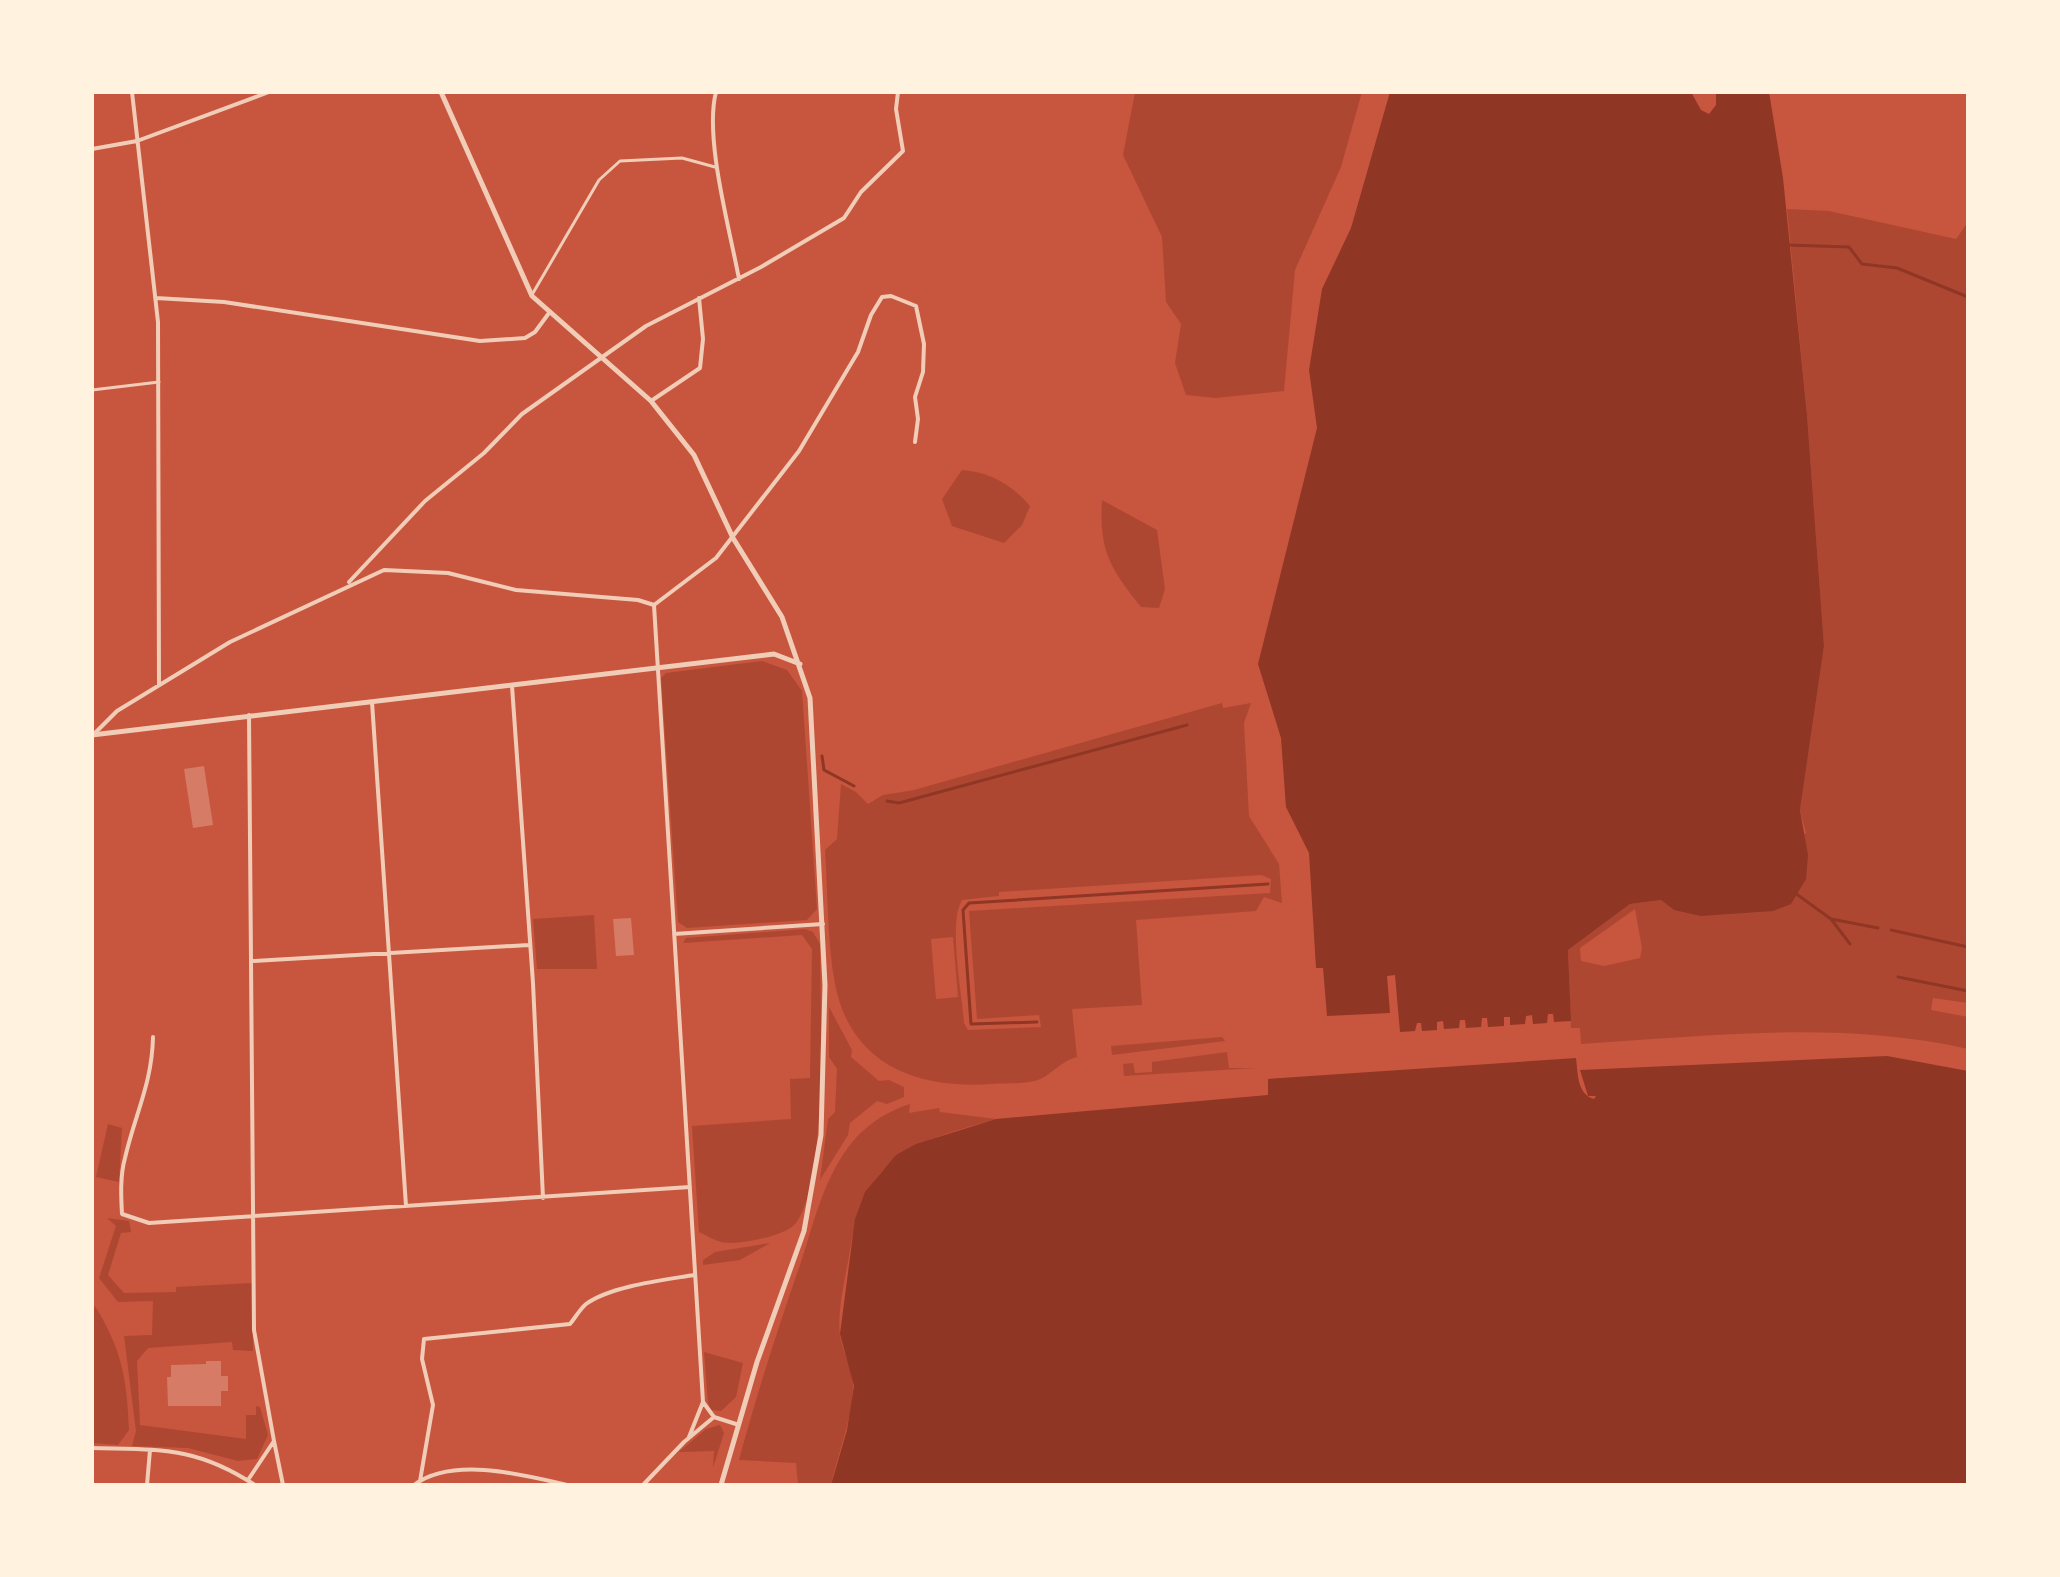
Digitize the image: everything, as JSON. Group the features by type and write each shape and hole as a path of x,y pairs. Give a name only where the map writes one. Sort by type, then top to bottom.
{"street":[{"path":"132,92 156,298 159,685"},
{"path":"92,149 137,141 269,92"},
{"path":"441,92 532,296 651,401 694,455 733,538 777,607 801,664 810,698 825,985 818,1159 804,1231 721,1485"},
{"path":"716,92 712,107 719,168 739,279"},
{"path":"345,586 425,501 484,453 522,414 646,326 739,279 844,218 861,192 900,156 898,92"},
{"path":"532,296 599,180 620,161 682,158 719,168"},
{"path":"654,605 695,577 733,538 751,508 799,451 834,394 858,352 878,300 891,296 916,306 924,344 923,372 915,397 915,442"},
{"path":"156,298 224,302 480,341 525,338 535,332 549,313"},
{"path":"651,401 700,368 703,339 699,298"},
{"path":"92,390 159,382"},
{"path":"92,735 117,711 230,642 384,570 404,568 448,573 516,590 638,600 654,605"},
{"path":"654,605 703,1402 689,1438"},
{"path":"92,735 774,654 801,664"},
{"path":"512,684 543,1198"},
{"path":"372,701 406,1206"},
{"path":"249,715 256,1216 254,1330 283,1485"},
{"path":"674,934 823,924"},
{"path":"253,961 529,945"},
{"path":"153,1037 150,1083 124,1160 122,1214 149,1223 690,1187"},
{"path":"420,1481 433,1405 422,1359 424,1339 570,1324 584,1305 596,1299 648,1283 694,1275"},
{"path":"703,1402 714,1417 739,1425"},
{"path":"643,1485 714,1417"},
{"path":"248,1480 274,1441"},
{"path":"92,1448 191,1454 217,1462 255,1485"},
{"path":"147,1485 150,1450"},
{"path":"414,1485 420,1481 479,1469 567,1485"}],"shaded area":[{"path":"1135,92 1362,92 1341,167 1295,270 1284,391 1215,398 1186,395 1175,363 1181,324 1166,302 1162,237 1123,155"},
{"path":"1390,92 1691,92 1701,110 1709,114 1716,105 1716,92 1769,92 1783,178 1807,415 1824,646 1800,810 1808,855 1806,879 1791,904 1773,911 1701,916 1674,910 1661,900 1630,904 1568,950 1571,1021 1554,1022 1553,1014 1548,1014 1547,1023 1533,1024 1532,1015 1526,1016 1525,1024 1510,1025 1510,1017 1504,1017 1504,1026 1488,1027 1487,1018 1482,1018 1481,1027 1466,1028 1465,1020 1460,1020 1459,1028 1444,1029 1443,1021 1437,1022 1437,1030 1422,1031 1421,1023 1417,1023 1415,1031 1400,1032 1395,975 1387,976 1390,1013 1327,1016 1323,968 1316,968 1309,853 1286,807 1281,738 1258,664 1317,428 1309,370 1322,289 1351,228"},
{"path":"1787,209 1829,211 1956,239 1968,222 1968,1003 1933,998 1931,1010 1968,1017 1968,1049 1920,1040 1824,1033 1727,1034 1581,1044 1580,1028 1571,1028 1568,950 1630,904 1661,900 1674,910 1806,833 1800,810 1824,646 1807,415","holes":["1635,909 1642,948 1640,958 1604,966 1581,961 1580,948"]},
{"path":"962,470 1000,481 1030,506 1022,525 1004,543 952,526 942,499"},
{"path":"1102,500 1157,530 1165,589 1159,608 1141,607 1114,569 1102,533"},
{"path":"762,661 787,670 802,691 817,909 807,920 687,928 678,922 661,678 666,673"},
{"path":"1222,703 1223,708 1251,703 1244,723 1249,816 1279,864 1282,903 1264,897 1256,911 1136,920 1142,1005 1072,1009 1077,1057 1040,1079 965,1085 914,1076 892,1067 872,1053 856,1035 843,1012 830,951 825,850 837,839 841,784 856,792 868,804 883,795 914,790","holes":["1261,875 1271,879 1270,893 969,911 977,1019 1039,1015 1041,1027 968,1030 964,1023 956,941 962,900 999,896 999,892","953,937 958,997 936,999 931,939"]},
{"path":"594,915 597,969 537,969 533,919"},
{"path":"805,929 813,932 820,944 821,1007 818,1131 807,1201 796,1223 783,1232 749,1241 721,1242 699,1232 692,1126 791,1119 790,1079 810,1078 812,949 802,935 683,943 686,938"},
{"path":"829,1007 852,1050 851,1057 879,1081 889,1080 904,1087 904,1097 887,1104 877,1101 850,1123 848,1135 820,1180 828,1119 835,1112 837,1069 829,1057"},
{"path":"1222,1037 1225,1041 1112,1055 1111,1046"},
{"path":"1227,1052 1229,1068 1256,1068 1124,1076 1123,1064 1133,1063 1135,1073 1152,1072 1152,1062"},
{"path":"1887,1056 1968,1071 1968,1485 831,1485 847,1430 854,1386 840,1334 855,1219 865,1192 896,1155 916,1144 996,1119 1268,1095 1268,1079 1576,1058 1581,1088 1588,1096 1580,1070"},
{"path":"910,1104 909,1113 939,1108 940,1112 996,1119 914,1147 895,1159 879,1175 867,1196 849,1256 840,1317 840,1336 853,1383 847,1426 831,1485 798,1485 796,1463 739,1460 753,1410 816,1214 835,1168 866,1128"},
{"path":"108,1124 122,1128 119,1182 96,1177"},
{"path":"107,1218 129,1221 131,1232 121,1233 108,1275 124,1293 176,1292 176,1287 252,1283 253,1351 233,1350 232,1342 148,1348 137,1361 140,1425 246,1439 246,1415 256,1415 256,1406 260,1407 268,1435 257,1459 238,1461 188,1448 132,1446 136,1431 124,1336 152,1335 153,1301 118,1302 99,1278 116,1226"},
{"path":"770,1243 740,1260 703,1265 703,1260 715,1252"},
{"path":"95,1306 117,1351 127,1395 129,1430 118,1445 92,1443 92,1316"},
{"path":"704,1352 743,1363 736,1397 721,1411 711,1410 708,1403"},
{"path":"720,1425 724,1433 713,1468 714,1451 679,1452 706,1429"}],"building":[{"path":"204,766 213,825 193,828 184,769"},
{"path":"631,918 634,955 616,956 613,919"},
{"path":"206,1361 221,1361 221,1376 228,1376 228,1391 221,1391 221,1406 168,1406 167,1377 171,1377 171,1365 206,1364"}],"waterway":[{"path":"1787,245 1849,247 1862,264 1897,268 1968,297"},
{"path":"887,801 899,803 1187,725"},
{"path":"822,756 824,770 854,786"},
{"path":"1037,1022 971,1024 963,910 969,903 1268,884"},
{"path":"1795,893 1831,919 1878,928"},
{"path":"1831,919 1850,944"},
{"path":"1891,930 1968,947"},
{"path":"1898,977 1968,991"}]}
